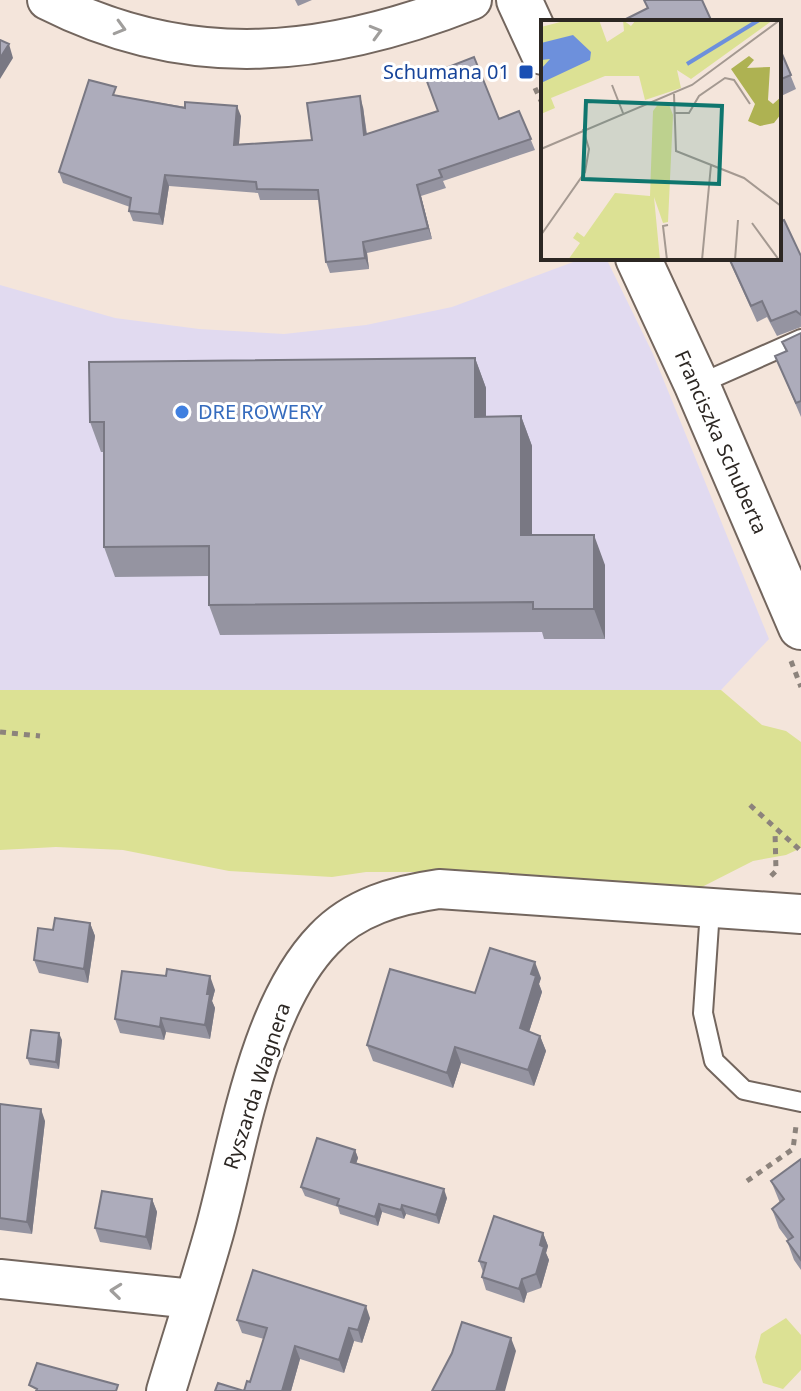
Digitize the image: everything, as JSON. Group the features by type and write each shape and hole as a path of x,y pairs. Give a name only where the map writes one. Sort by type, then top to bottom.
{"main road":[{"path":"519,0 541,48"},
{"name":"Franciszka Schuberta","path":"639,260 697,385 801,627"}],"street":[{"path":"47,0 81,16 154,38 229,49 272,50 343,42 472,0"},
{"name":"Ryszarda Wagnera","path":"166,1391 244,1116 277,1013 301,965 326,936 352,916 399,895 439,889 480,889 710,910 801,914"},
{"path":"0,1279 193,1299"}],"lane":[{"path":"697,385 801,339"},
{"path":"710,910 703,1013 714,1061 744,1090 800,1102"}],"path":[{"path":"0,732 40,736"},
{"path":"750,805 775,831 801,851"},
{"path":"754,912 756,894 776,871 775,831"},
{"path":"747,1181 793,1149 800,1102"}],"shaded area":[{"path":"579,260 607,260 653,354 769,639 721,690 0,690 0,285 115,318 199,329 284,334 366,325 452,307"}],"green space":[{"path":"0,690 721,690 762,725 786,731 801,742 801,848 786,855 753,861 694,891 475,872 366,872 332,877 229,871 123,850 56,847 0,850"},
{"path":"786,1318 801,1335 801,1370 783,1389 763,1383 755,1357 761,1334"}],"building":[{"path":"644,0 702,0 711,20 624,20 648,8"},
{"path":"0,40 9,44 0,58"},
{"path":"781,52 791,75 781,79"},
{"path":"474,57 499,119 519,111 531,139 439,170 442,177 417,185 428,228 363,242 365,258 326,262 318,190 257,189 256,182 165,175 159,214 129,211 131,198 59,172 89,80 116,87 113,95 185,108 185,102 237,106 234,145 312,140 307,103 360,96 364,135 438,111 425,76"},
{"path":"784,220 801,256 801,315 796,311 771,321 762,301 751,306 730,260 781,260 781,221"},
{"path":"801,333 801,401 796,403 775,356 787,351 782,342"},
{"path":"475,358 475,417 521,416 521,535 594,535 594,609 533,609 533,602 209,605 209,546 104,547 104,422 90,422 89,362"},
{"path":"55,918 90,923 84,969 34,960 38,928 53,930"},
{"path":"490,948 535,962 531,974 536,976 520,1028 540,1036 528,1070 455,1047 447,1073 367,1045 390,969 475,993"},
{"path":"167,969 210,976 205,1025 161,1018 160,1027 115,1019 122,971 166,976"},
{"path":"31,1030 59,1033 56,1062 27,1058"},
{"path":"0,1104 41,1109 27,1222 0,1218"},
{"path":"317,1138 355,1150 351,1162 444,1189 436,1215 402,1205 401,1210 379,1204 375,1217 337,1205 339,1199 301,1187"},
{"path":"801,1159 801,1260 787,1241 793,1237 772,1209 784,1199 771,1181"},
{"path":"102,1191 152,1199 146,1237 95,1228"},
{"path":"494,1216 543,1233 540,1245 544,1247 536,1274 522,1279 519,1289 482,1277 486,1263 479,1261"},
{"path":"253,1270 366,1306 358,1330 349,1328 339,1360 295,1346 282,1391 244,1391 247,1381 250,1382 267,1328 237,1320"},
{"path":"462,1322 511,1338 496,1391 432,1391 452,1353"},
{"path":"37,1363 118,1385 116,1391 36,1391 29,1385"},
{"path":"218,1383 244,1391 215,1391"}],"place":[{"name":"Schumana 01","path":"526,72"},
{"name":"DRE ROWERY","path":"182,412"}]}
